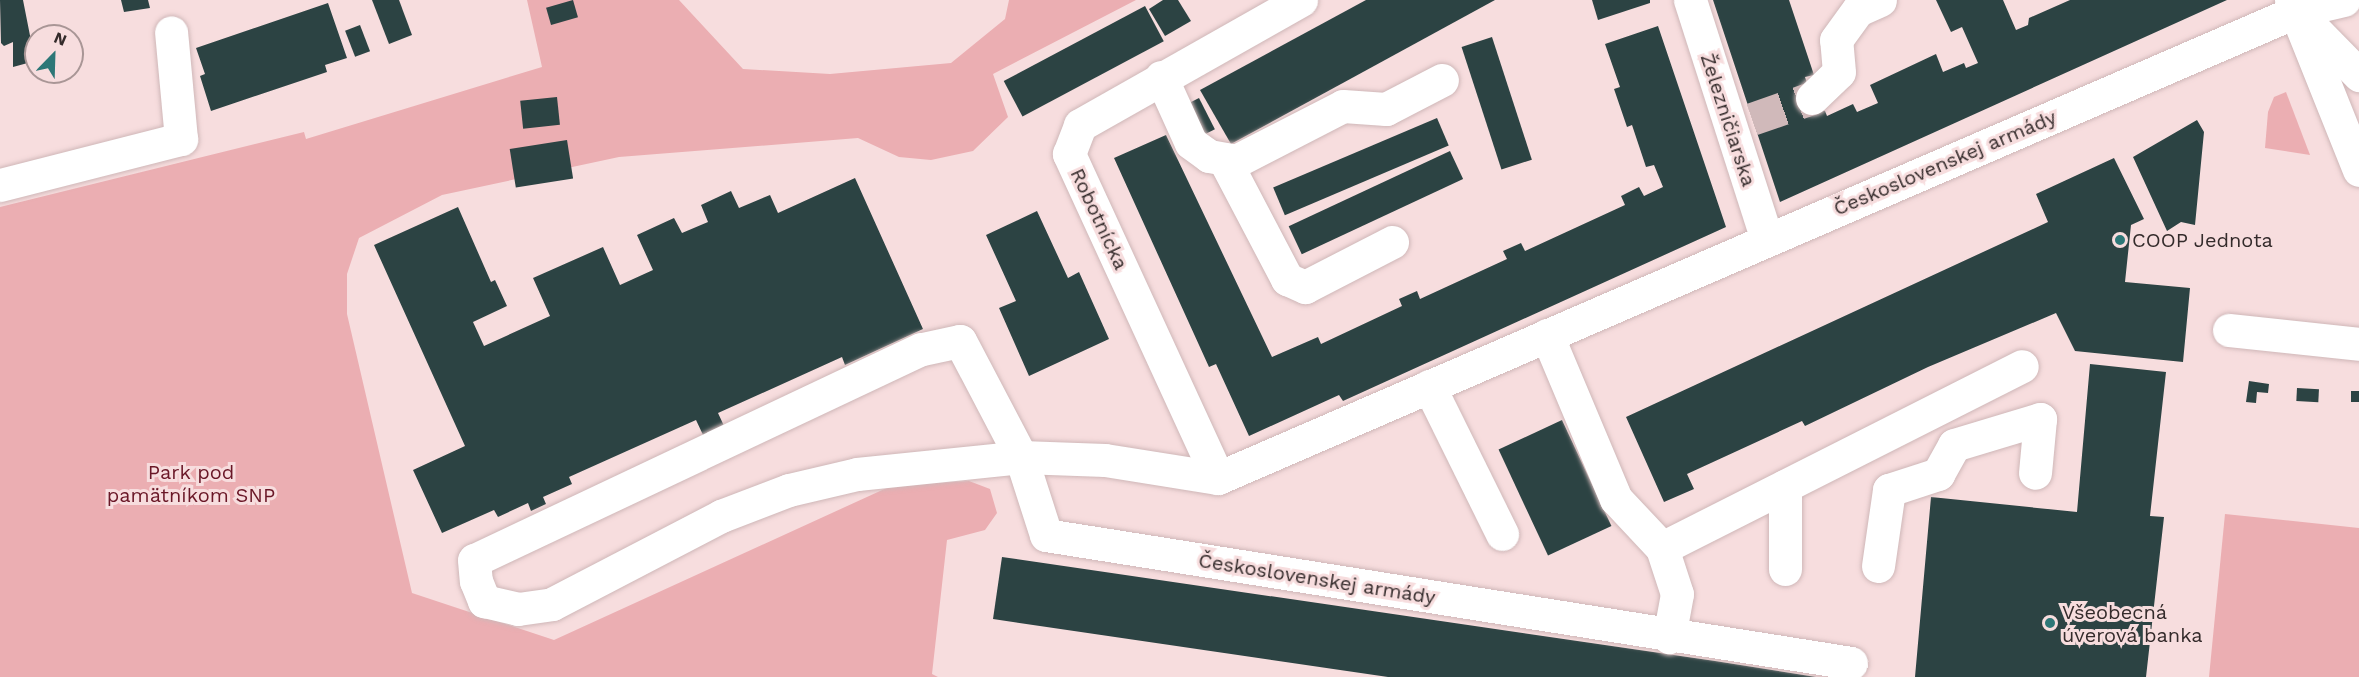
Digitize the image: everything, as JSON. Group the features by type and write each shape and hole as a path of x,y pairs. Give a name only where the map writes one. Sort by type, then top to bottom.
{"street":[{"name":"Robotnícka","path":"1218,478 1069,154 1080,125 1161,77 1301,0"},
{"name":"Železničiarska","path":"1690,0 1741,123 1767,240"},
{"path":"1812,99 1839,72 1836,40 1858,10 1880,0"},
{"name":"Československej armády","path":"1218,478 1767,240 2294,6 2344,0"},
{"path":"2294,6 2359,75"},
{"path":"2294,6 2359,170"},
{"path":"0,185 181,139 171,32"},
{"path":"1161,77 1191,143 1209,156 1236,161 1343,106 1386,109 1442,80"},
{"path":"1224,159 1287,279 1305,287 1392,242"},
{"path":"2229,330 2359,344"},
{"path":"1547,335 1616,500 1662,548 1677,594 1669,637"},
{"path":"1022,457 960,341 921,349 474,560 476,581 484,601 518,609 552,604 721,516 789,490 857,474 1022,457 1105,460 1218,478"},
{"path":"1662,548 2022,366"},
{"path":"1429,386 1502,534"},
{"path":"1938,408 1954,445"},
{"path":"1878,566 1889,490 1938,474 1954,445 2040,419 2035,473"},
{"name":"Československej armády","path":"1022,457 1046,534 1669,637 1851,663"},
{"path":"1785,486 1785,569"}],"green space":[{"name":"Park pod pamätníkom SNP","path":"527,0 679,0 743,69 830,74 951,63 1005,19 1009,0 1136,0 993,74 1008,117 973,151 931,160 899,157 858,138 619,157 442,195 359,238 347,274 347,314 412,593 554,640 891,486 969,481 990,489 997,513 985,530 947,540 932,674 938,677 0,677 0,207 304,132 306,139 542,67"},
{"path":"2286,92 2310,155 2265,148 2268,112 2274,97"},
{"path":"2225,514 2359,528 2359,677 2209,677"}],"building":[{"path":"0,0 23,0 28,24 24,24 24,64 13,67 13,42 4,46 1,43"},
{"path":"121,0 148,0 150,8 124,12"},
{"path":"372,0 399,0 412,35 389,44"},
{"path":"573,0 578,17 551,25 546,8"},
{"path":"1163,0 1178,0 1191,21 1165,36 1149,9"},
{"path":"1366,0 1495,0 1231,144 1200,90"},
{"path":"1592,0 1650,0 1650,3 1598,20"},
{"path":"1713,0 1789,0 1814,75 1805,77 1815,108 1825,111 1827,116 1853,104 1857,112 1878,103 1870,85 1936,54 1943,72 1964,63 1966,68 1978,63 1962,27 1951,32 1936,0 2003,0 2016,30 2028,25 2029,18 2070,0 2227,0 1780,202"},
{"path":"328,3 347,58 325,65 327,72 211,111 200,76 205,74 196,48"},
{"path":"1145,6 1164,41 1023,116 1004,81"},
{"path":"360,25 370,51 355,57 345,31"},
{"path":"1658,26 1726,227 1343,401 1339,395 1249,436 1216,364 1209,367 1114,158 1166,135 1272,357 1318,337 1321,344 1402,306 1399,299 1417,291 1420,299 1507,259 1503,251 1521,243 1525,251 1625,205 1621,196 1639,187 1644,196 1663,187 1654,165 1646,167 1632,125 1627,127 1614,89 1620,87 1605,44"},
{"path":"1492,37 1532,160 1501,170 1462,47"},
{"path":"557,97 560,125 523,129 520,101"},
{"path":"1199,98 1215,129 1202,136 1186,105"},
{"path":"1437,118 1449,146 1285,215 1273,188"},
{"path":"2197,120 2204,132 2195,225 2181,222 2167,231 2133,157"},
{"path":"567,140 573,179 516,188 510,149"},
{"path":"1450,151 1463,179 1302,254 1289,226"},
{"path":"2114,158 2144,219 2131,225 2125,282 2190,288 2183,362 2075,351 2056,313 1928,367 1805,426 1802,421 1687,474 1694,489 1664,502 1626,417 2048,222 2036,194"},
{"path":"855,178 923,329 845,365 842,357 718,413 725,428 704,437 696,420 569,477 572,484 543,497 546,504 531,511 528,503 498,517 494,510 442,533 413,470 465,446 374,245 458,207 491,282 495,280 507,306 473,322 484,346 550,316 533,278 603,247 620,285 653,270 637,235 674,218 682,233 708,222 701,205 731,191 739,208 770,195 778,213"},
{"path":"1037,211 1068,278 1079,272 1109,339 1029,376 999,308 1016,301 986,235"},
{"path":"2090,364 2166,372 2150,516 2164,517 2146,677 1915,677 1931,497 2077,512"},
{"path":"2249,381 2269,384 2268,393 2257,392 2256,403 2246,402"},
{"path":"2297,388 2319,389 2318,402 2296,401"},
{"path":"2351,391 2359,391 2359,402 2351,402"},
{"path":"1562,420 1611,526 1548,556 1499,450"},
{"path":"1002,557 1816,677 1388,677 993,619"}],"tunnel":[{"path":"1752,119 1812,98"}],"place":[{"name":"COOP Jednota","path":"2120,240"},
{"name":"Všeobecná úverová banka","path":"2050,623"}]}
